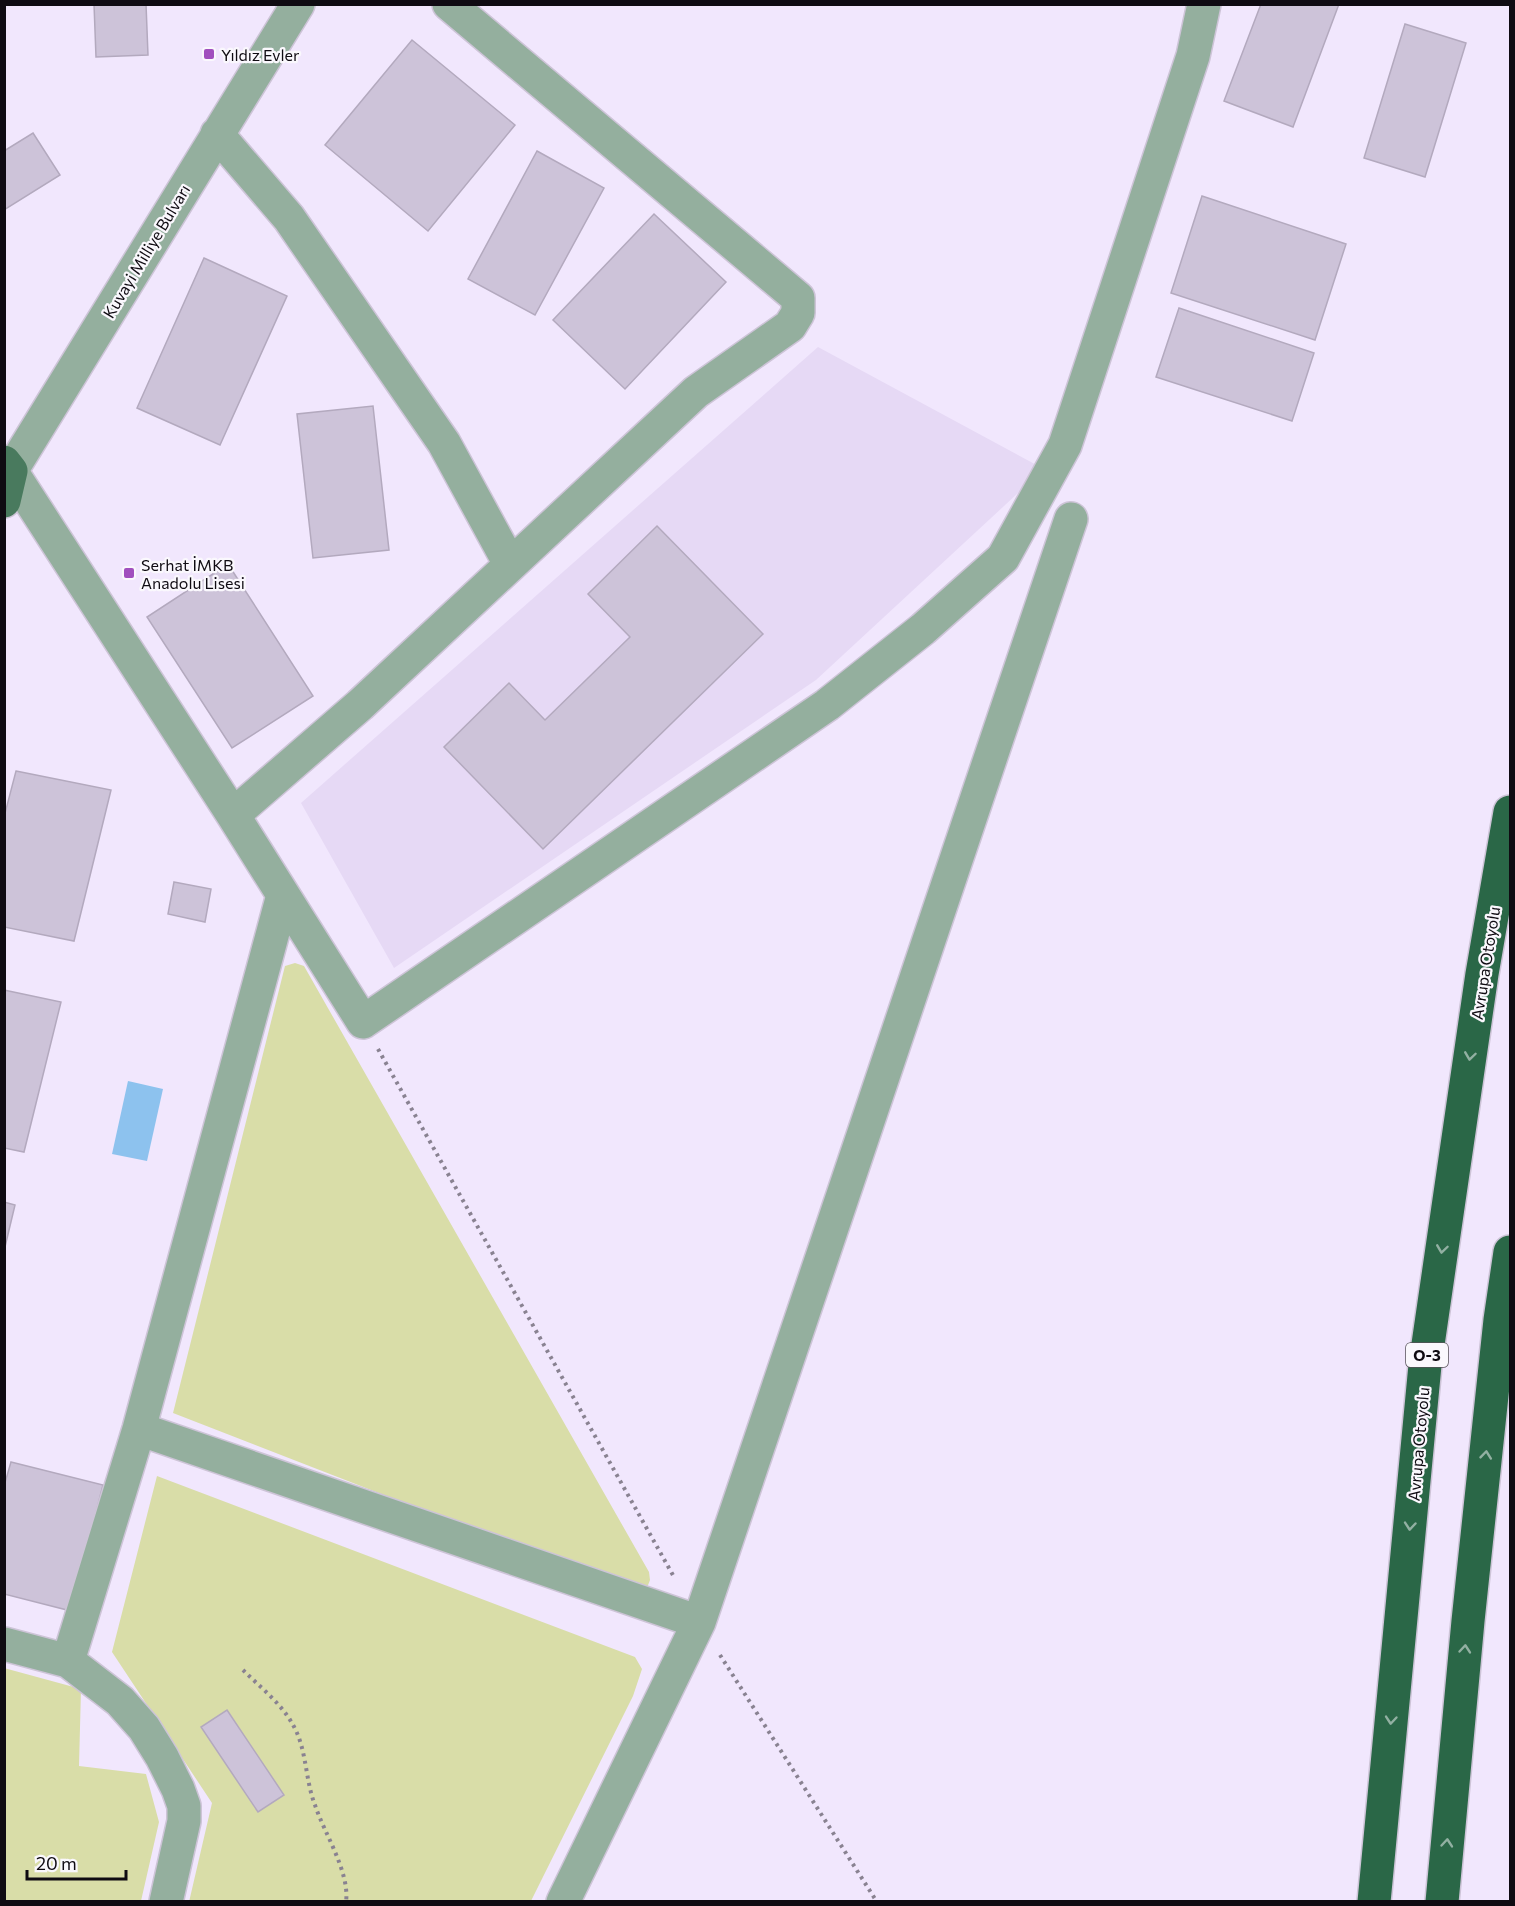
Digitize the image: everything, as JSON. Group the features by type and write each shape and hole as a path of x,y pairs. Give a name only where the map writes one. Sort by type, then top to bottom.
{"highway":[{"name":"Avrupa Otoyolu","path":"1374,1902 1425,1365 1482,975 1510,812"},
{"path":"1442,1902 1470,1598 1500,1320 1510,1252"}],"street":[{"name":"Kuvayi Milliye Bulvarı","path":"7,478 298,4"},
{"path":"233,815 360,705 696,392 790,326 798,314 798,298 449,4"},
{"path":"7,478 233,815 363,1022 827,705 923,629 1003,558 1065,445 1193,56 1204,4"},
{"path":"217,134 289,218 444,443 510,564"},
{"path":"563,1902 699,1622 1071,519"},
{"path":"68,1661 139,1429 283,895"},
{"path":"139,1429 699,1622"},
{"path":"4,1644 68,1661 120,1701 144,1728 162,1757 184,1806 184,1821 166,1902"}],"path":[{"path":"363,1022 699,1622 877,1902"},
{"path":"243,1670 295,1726 315,1806 347,1889 346,1902"}],"shaded area":[{"path":"818,347 1044,469 816,680 394,968 301,803"}],"green space":[{"path":"295,963 304,966 649,1572 650,1580 645,1593 636,1593 173,1413 285,966"},
{"path":"157,1476 635,1657 642,1669 633,1696 531,1901 189,1902 212,1803 112,1652"},
{"path":"4,1668 81,1689 79,1766 146,1774 159,1822 141,1901 5,1901"}],"water":[{"path":"128,1081 163,1089 147,1161 112,1154"}],"building":[{"path":"94,4 146,4 148,55 96,57"},
{"path":"1261,4 1339,4 1293,127 1224,101"},
{"path":"1405,24 1466,43 1425,177 1364,158"},
{"path":"412,40 515,125 428,231 325,145"},
{"path":"33,133 60,175 4,210 4,151"},
{"path":"537,151 604,188 535,315 468,279"},
{"path":"1202,196 1346,244 1315,340 1171,293"},
{"path":"654,214 726,282 625,389 553,320"},
{"path":"204,258 287,296 220,445 137,408"},
{"path":"1179,308 1314,353 1292,421 1156,377"},
{"path":"373,406 389,550 313,558 297,414"},
{"path":"657,526 763,634 543,849 444,747 509,683 545,720 630,637 588,594"},
{"path":"228,564 313,696 232,748 147,617"},
{"path":"16,771 111,790 74,941 4,927 4,817"},
{"path":"174,882 211,889 205,922 168,914"},
{"path":"4,990 61,1002 24,1152 4,1148"},
{"path":"4,1202 15,1205 4,1251"},
{"path":"11,1462 103,1485 71,1611 4,1594 4,1486"},
{"path":"227,1710 284,1795 258,1812 201,1727"}],"place":[{"name":"Yıldız Evler","path":"209,54"},
{"name":"Serhat İMKB Anadolu Lisesi","path":"129,573"}]}
